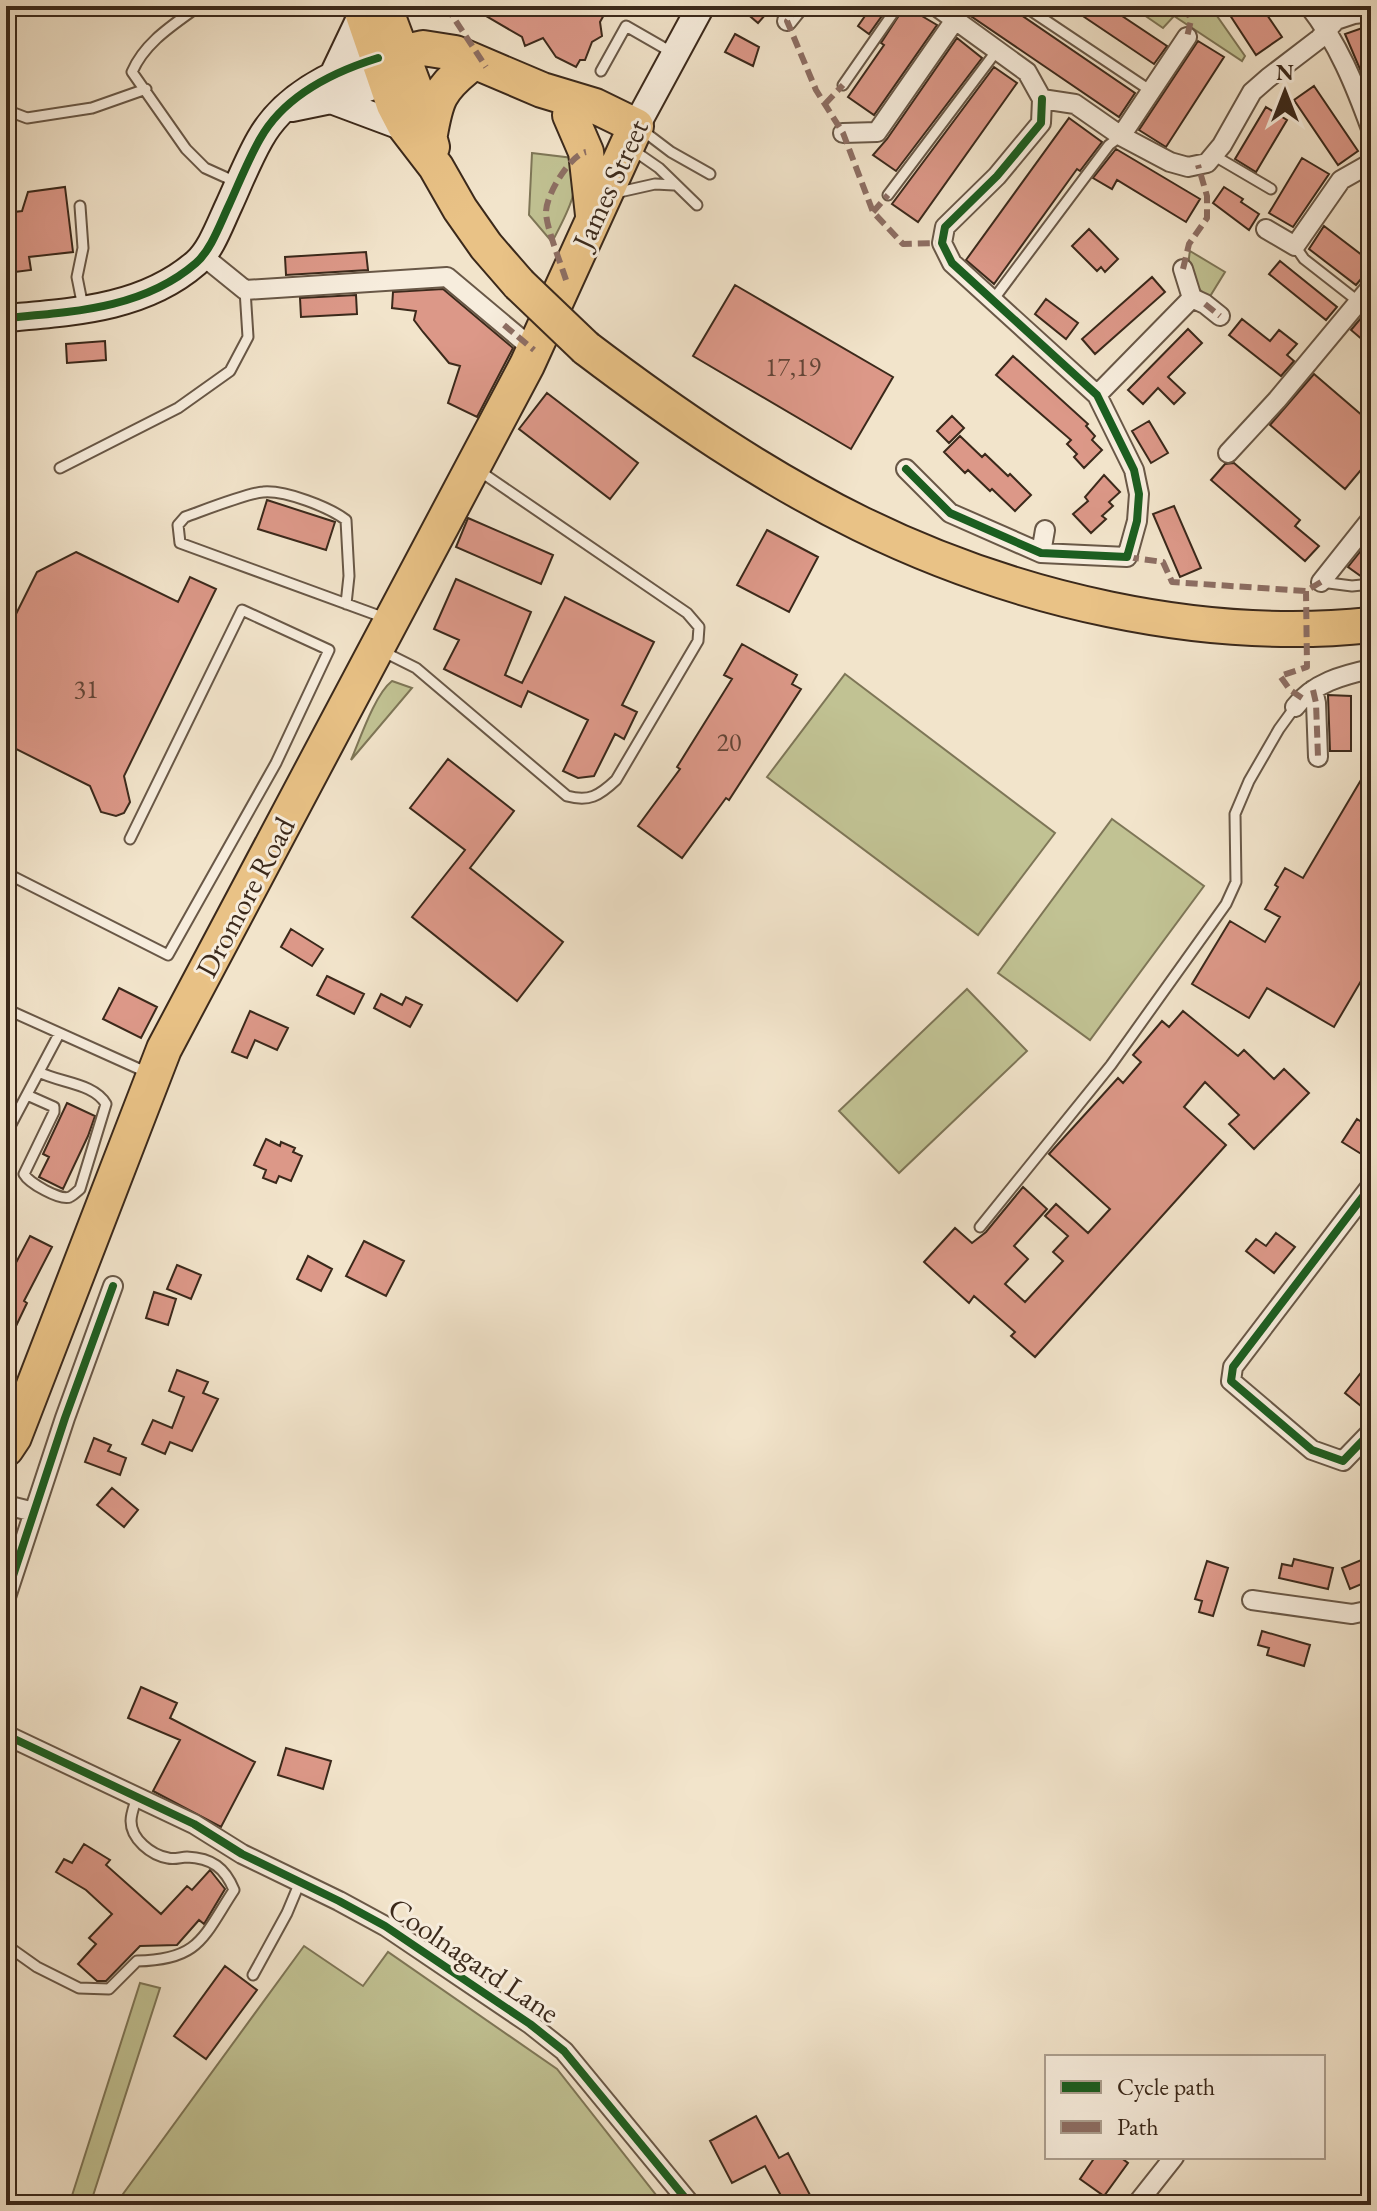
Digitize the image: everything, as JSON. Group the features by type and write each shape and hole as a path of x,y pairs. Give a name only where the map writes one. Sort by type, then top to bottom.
{"highway":[{"path":"374,8 469,63"},
{"path":"374,8 418,131 436,167 469,221 519,284 586,348 651,397 794,488 862,524 931,555 1058,596 1125,612 1202,624 1266,629 1371,625"},
{"path":"394,67 423,48 595,106 631,135"},
{"path":"418,131 434,110 445,86 469,63"},
{"path":"542,90 570,115 631,135"},
{"path":"570,115 586,152 599,207"},
{"name":"James Street","path":"530,357 631,135"},
{"name":"Dromore Road","path":"6,1449 14,1437 164,1049 530,357"}],"street":[{"name":"James Street","path":"631,135 701,6"},
{"path":"787,21 799,6"},
{"path":"906,469 950,513 1041,553 1127,557 1137,521 1139,494 1134,470 1097,395 952,263 942,243 945,227 997,176 1041,123 1042,99 1027,72 936,6"},
{"path":"1309,6 1327,29 1345,64 1371,129"},
{"path":"332,87 355,33 374,8"},
{"path":"1042,99 1075,104 1121,136 1170,162 1188,167 1207,163 1222,145 1252,92 1319,39 1336,20 1371,12"},
{"path":"843,133 877,132 955,20"},
{"path":"1121,136 1187,37"},
{"path":"332,87 394,67"},
{"path":"6,318 84,310 142,295 168,283 203,256 261,136 285,109 321,80 418,131"},
{"path":"1266,229 1295,246 1341,180 1371,163"},
{"path":"203,256 245,290 447,277 504,325 530,357"},
{"path":"1097,395 1205,306 1183,269"},
{"path":"1228,453 1277,400 1371,287"},
{"path":"1321,582 1371,519"},
{"path":"1041,553 1045,530"},
{"path":"1295,707 1313,690 1342,675 1371,669"},
{"path":"1313,690 1318,757"},
{"path":"1371,1186 1233,1367 1231,1381 1312,1450 1343,1461 1371,1432"},
{"path":"6,1597 113,1286"},
{"path":"6,1505 34,1512"},
{"path":"1252,1600 1352,1614 1371,1610"},
{"name":"Coolnagard Lane","path":"6,1735 194,1824 242,1854 385,1926 530,2024 564,2051 691,2205"},
{"path":"1136,2205 1172,2159"}],"lane":[{"path":"199,6 139,55 132,72 186,149 205,168 239,183"},
{"path":"843,85 898,6"},
{"path":"1024,6 1151,91"},
{"path":"601,71 626,26 673,53"},
{"path":"888,195 998,49"},
{"path":"6,110 27,118 92,108 146,89"},
{"path":"631,135 671,152 710,174"},
{"path":"631,135 674,185 697,205"},
{"path":"993,300 1109,145 1121,136"},
{"path":"1213,155 1271,189"},
{"path":"599,207 655,184 674,185"},
{"path":"80,206 83,248 77,277 84,310"},
{"path":"1295,246 1304,259 1359,302"},
{"path":"60,468 178,408 230,371 248,337 245,290"},
{"path":"346,604 349,576 346,520 337,513 294,497 263,492 185,517 178,525 180,543 346,604 385,635 416,668 567,796 584,801 601,794 616,780 698,641 699,627 687,613 474,467"},
{"path":"1321,582 1352,586 1371,584"},
{"path":"6,873 168,955 276,763 329,650 242,610 130,839"},
{"path":"980,1227 1111,1065 1226,904 1236,882 1235,814 1249,781 1295,707"},
{"path":"6,1009 153,1075"},
{"path":"6,1134 59,1034"},
{"path":"27,1095 54,1107 54,1112 24,1174 28,1182 62,1198 70,1197 80,1189 106,1104 101,1096 90,1090 54,1080 39,1072"},
{"path":"6,1945 37,1967 79,1988 109,1989 137,1961 165,1961 198,1946 234,1890 227,1873 211,1862 190,1857 168,1858 149,1850 133,1835 130,1819 137,1797"},
{"path":"253,1975 300,1882"}],"green space":[{"path":"1131,6 1210,6 1245,56 1242,61 1174,16 1163,28"},
{"path":"532,153 573,158 574,191 552,242 529,215"},
{"path":"1190,251 1225,272 1209,298 1192,277"},
{"path":"845,674 1055,833 978,935 767,777"},
{"path":"392,681 412,688 351,760 374,706"},
{"path":"1112,819 1204,886 1090,1040 998,973"},
{"path":"967,989 1027,1051 899,1173 839,1111"},
{"path":"304,1946 363,1986 388,1952 557,2069 656,2195 657,2205 115,2205"},
{"path":"140,1983 160,1988 90,2205 69,2205"}],"building":[{"path":"469,6 609,6 600,22 602,36 592,42 585,60 580,60 576,67 556,57 543,38 525,46 522,37"},
{"path":"738,6 773,6 758,23"},
{"path":"872,6 889,6 869,34 858,26"},
{"path":"905,6 937,25 874,115 848,97 884,45 881,43"},
{"path":"956,6 1008,6 1135,93 1119,117"},
{"path":"1068,6 1107,6 1167,46 1154,64"},
{"path":"1224,6 1261,6 1282,37 1256,55"},
{"path":"1371,25 1371,95 1345,34"},
{"path":"735,34 759,47 753,66 725,52"},
{"path":"957,38 982,58 896,171 873,155"},
{"path":"1198,41 1224,57 1166,147 1139,130"},
{"path":"994,67 1017,83 918,222 892,204"},
{"path":"1314,86 1358,151 1338,165 1294,100"},
{"path":"1266,107 1287,120 1256,172 1235,159"},
{"path":"1069,118 1102,142 1080,171 1077,169 994,284 966,260"},
{"path":"1116,149 1200,199 1186,222 1117,180 1112,189 1093,178"},
{"path":"1302,158 1329,174 1293,227 1269,213"},
{"path":"65,187 73,252 29,257 31,270 6,273 6,213 22,211 28,192"},
{"path":"1224,187 1259,214 1249,230 1213,203"},
{"path":"1324,226 1371,262 1371,267 1356,285 1309,249"},
{"path":"1089,229 1118,259 1105,272 1101,267 1097,271 1072,246"},
{"path":"366,252 368,270 286,275 285,257"},
{"path":"1280,261 1337,307 1326,320 1269,274"},
{"path":"1152,277 1165,292 1095,354 1082,339"},
{"path":"735,285 893,377 851,449 693,356"},
{"path":"443,289 513,348 477,417 448,403 460,366 449,363 423,332 414,320 416,311 392,308 393,292"},
{"path":"356,295 357,314 301,317 300,298"},
{"path":"1046,299 1078,323 1066,339 1035,314"},
{"path":"1371,306 1371,347 1351,330"},
{"path":"1242,319 1270,341 1279,330 1297,344 1287,355 1294,361 1281,376 1229,335"},
{"path":"1188,329 1202,343 1168,377 1185,393 1174,404 1158,388 1143,404 1128,390"},
{"path":"105,341 106,360 67,363 66,344"},
{"path":"1013,356 1088,424 1086,426 1095,436 1092,440 1102,450 1084,468 1067,444 1071,440 996,375"},
{"path":"1314,374 1371,423 1371,458 1345,489 1270,425"},
{"path":"547,393 638,463 610,499 519,429"},
{"path":"952,416 964,428 949,443 937,431"},
{"path":"1149,421 1168,453 1151,463 1132,431"},
{"path":"960,436 982,457 985,454 1008,476 1010,474 1031,495 1015,511 968,470 965,473 944,452"},
{"path":"1234,463 1300,520 1295,526 1319,546 1305,561 1211,480 1225,464"},
{"path":"1104,475 1120,492 1109,502 1113,506 1102,516 1106,519 1091,533 1073,514 1088,501 1085,497"},
{"path":"267,500 335,522 326,550 258,529"},
{"path":"1174,506 1201,568 1180,577 1153,514"},
{"path":"468,518 553,555 541,584 456,547"},
{"path":"767,530 818,557 789,612 737,585"},
{"path":"1371,538 1371,577 1362,577 1348,567"},
{"path":"76,552 178,602 190,577 216,589 124,776 130,802 124,813 116,816 101,812 90,786 6,744 6,634 37,572"},
{"path":"456,579 531,612 505,675 522,683 565,597 654,642 622,705 637,712 624,739 615,734 594,776 578,778 563,771 588,720 528,691 521,707 444,669 459,640 434,629"},
{"path":"742,644 797,675 792,684 801,689 729,800 726,798 682,858 638,826 680,769 677,767 732,679 724,675"},
{"path":"1328,695 1351,696 1351,751 1330,751"},
{"path":"448,759 514,811 470,868 563,942 517,1001 412,917 465,850 410,808"},
{"path":"1371,763 1371,964 1334,1027 1267,988 1249,1018 1192,984 1230,921 1265,942 1280,917 1265,909 1285,868 1303,878"},
{"path":"291,929 323,949 312,966 281,947"},
{"path":"327,976 364,994 354,1014 317,995"},
{"path":"119,988 157,1007 141,1038 103,1019"},
{"path":"381,994 402,1005 406,997 422,1005 410,1027 374,1008"},
{"path":"250,1011 288,1028 277,1050 255,1040 247,1058 232,1052"},
{"path":"1183,1011 1238,1056 1244,1050 1274,1079 1284,1069 1309,1093 1254,1149 1229,1124 1239,1115 1205,1082 1184,1107 1226,1145 1035,1357 1011,1336 1015,1332 974,1296 969,1303 924,1262 955,1228 972,1243 986,1232 1023,1187 1047,1209 1014,1246 1028,1259 1005,1284 1025,1302 1063,1261 1053,1252 1068,1236 1045,1216 1056,1204 1088,1233 1110,1209 1049,1154 1118,1078 1123,1083 1141,1062 1133,1055 1162,1021 1169,1027"},
{"path":"67,1103 95,1116 63,1189 39,1177 49,1157 43,1154"},
{"path":"1357,1119 1371,1128 1371,1160 1342,1142"},
{"path":"266,1139 280,1146 281,1142 295,1148 293,1152 302,1156 291,1181 279,1176 276,1183 263,1178 266,1170 254,1165"},
{"path":"1276,1233 1295,1247 1274,1273 1246,1251 1256,1239 1266,1246"},
{"path":"30,1236 52,1247 24,1301 27,1303 6,1347 6,1294 14,1278 9,1276"},
{"path":"364,1241 404,1261 386,1296 346,1276"},
{"path":"308,1256 332,1269 321,1291 297,1279"},
{"path":"177,1265 201,1275 191,1299 167,1289"},
{"path":"154,1292 176,1299 168,1325 146,1318"},
{"path":"1371,1360 1371,1393 1361,1406 1345,1393"},
{"path":"177,1370 208,1382 203,1393 218,1399 192,1451 170,1442 165,1454 142,1444 153,1420 172,1428 184,1397 169,1391"},
{"path":"94,1438 111,1445 108,1451 126,1458 120,1475 85,1462"},
{"path":"112,1488 138,1510 124,1527 97,1505"},
{"path":"1371,1556 1371,1580 1350,1589 1342,1568"},
{"path":"1294,1559 1333,1568 1328,1589 1279,1578 1282,1564 1292,1566"},
{"path":"1207,1561 1228,1568 1213,1616 1199,1612 1202,1601 1195,1599"},
{"path":"1262,1631 1310,1645 1304,1666 1267,1655 1269,1648 1258,1645"},
{"path":"141,1687 177,1703 170,1718 255,1762 221,1827 153,1791 180,1740 128,1718"},
{"path":"286,1748 331,1761 323,1789 278,1775"},
{"path":"84,1844 110,1860 106,1865 161,1914 187,1886 192,1890 210,1870 225,1889 204,1924 199,1920 177,1945 140,1946 106,1981 97,1981 78,1964 96,1944 89,1938 112,1914 86,1890 56,1872 64,1859 72,1863"},
{"path":"225,1966 257,1990 206,2059 174,2036"},
{"path":"756,2116 779,2158 788,2153 810,2195 786,2205 765,2166 732,2183 710,2141"},
{"path":"1094,2159 1123,2159 1128,2163 1104,2196 1080,2179"}],"marked path":[{"path":"446,6 486,67"},
{"path":"799,6 787,21 816,90 843,133 873,212 903,244 942,243"},
{"path":"1185,6 1191,20 1187,37"},
{"path":"825,104 843,85"},
{"path":"566,280 548,227 547,205 554,186 566,168 586,152"},
{"path":"1183,269 1189,244 1207,218 1207,196 1198,165"},
{"path":"873,212 888,195"},
{"path":"1205,304 1220,316"},
{"path":"504,325 534,350"},
{"path":"1127,557 1163,562 1172,582 1306,591 1321,582"},
{"path":"1302,698 1290,690 1280,676 1307,667 1306,591"},
{"path":"1313,690 1318,757"}],"cycle path":[{"path":"6,318 106,306 153,290 175,278 196,263 206,251 256,147 282,110 327,78 378,58"},
{"path":"906,469 950,513 1041,553 1127,557 1137,521 1139,494 1134,470 1097,395 952,263 942,243 945,227 997,176 1041,123 1042,99"},
{"path":"1371,1186 1233,1367 1231,1381 1312,1450 1343,1461 1371,1432"},
{"path":"6,1597 65,1418 113,1286"},
{"path":"6,1735 194,1824 242,1854 385,1926 530,2024 564,2051 691,2205"}]}
